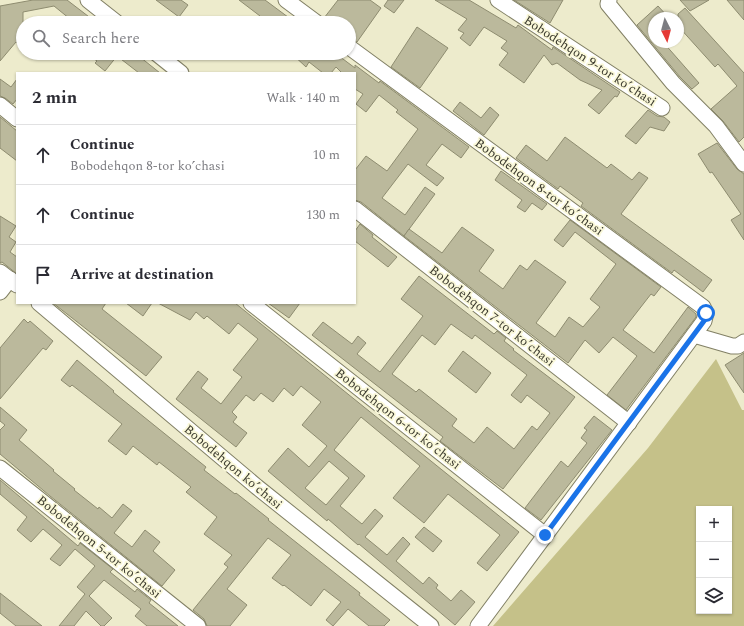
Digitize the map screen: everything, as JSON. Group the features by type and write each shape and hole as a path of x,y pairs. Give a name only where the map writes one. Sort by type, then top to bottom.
{"street":[{"path":"88,0 108,16"},
{"path":"286,0 308,16"},
{"name":"Bobodehqon 9-tor koʼchasi","path":"498,0 662,108"},
{"path":"609,0 608,4 658,65 673,83 716,126 744,164"},
{"name":"Bobodehqon 8-tor koʼchasi","path":"356,52 703,307 706,313 704,321 694,335 478,626"},
{"path":"165,60 180,72"},
{"path":"0,105 16,118"},
{"name":"Bobodehqon 7-tor koʼchasi","path":"356,210 629,423"},
{"path":"0,292 9,278"},
{"name":"Bobodehqon koʼchasi","path":"39,304 257,488 431,626"},
{"name":"Bobodehqon 6-tor koʼchasi","path":"252,304 545,535"},
{"path":"694,335 732,346 738,346 744,342"},
{"name":"Bobodehqon 5-tor koʼchasi","path":"0,468 198,626"}],"shaded area":[{"path":"716,359 742,410 744,410 744,626 493,626 648,448"}],"building":[{"path":"33,0 67,0 88,16 66,16 54,6 23,12 23,16 16,16 16,42 0,61 0,6"},
{"path":"156,0 181,0 188,5 180,16"},
{"path":"239,0 265,0 287,16 260,16"},
{"path":"338,0 370,0 381,8 357,42 356,16 326,16"},
{"path":"388,0 404,0 394,13 384,6"},
{"path":"435,0 469,0 516,28 518,25 552,50 553,47 620,92 617,97 615,96 599,114 588,105 602,90 580,80 557,63 552,65 544,55 524,83 499,65 508,53 501,48 507,41 484,27 470,46 460,38 464,33 458,30 467,19"},
{"path":"514,0 563,0 550,23"},
{"path":"680,0 709,0 690,11"},
{"path":"727,0 744,0 744,20"},
{"path":"658,6 664,12 651,12"},
{"path":"685,8 744,73 744,137 739,142 723,121 711,109 737,86 718,64 715,67 684,33 684,12 680,12"},
{"path":"648,15 648,38 637,25"},
{"path":"417,27 448,48 420,88 391,67"},
{"path":"656,48 668,48 699,83 692,89"},
{"path":"96,60 114,60 105,71 95,63 97,61"},
{"path":"122,60 144,60 159,72 138,72"},
{"path":"298,60 344,60 355,68 355,65 379,83 380,81 469,147 461,158 442,144 426,165 444,178 437,186 408,164 382,198 405,215 425,187 435,194 404,236 361,202 356,200 356,169 366,156 387,171 418,129 396,112 398,110 379,95 366,112 356,104 363,94 356,90 356,72 341,72 336,67 332,72 322,72 309,62 306,67"},
{"path":"0,79 11,87 16,80 16,100 13,104 0,96"},
{"path":"460,102 481,118 490,107 499,115 484,135 453,111"},
{"path":"648,110 657,116 664,117 670,122 664,131 650,127 636,144 625,136"},
{"path":"0,117 16,130 16,160 0,148"},
{"path":"565,137 607,168 611,164 632,180 639,172 648,178 621,214 712,280 703,292 674,270 672,273 581,206 583,203 560,186 558,189 516,158 526,145 547,161"},
{"path":"717,143 737,169 744,174 744,240 731,220 741,214 712,172 710,173 698,154"},
{"path":"501,171 547,204 542,210 532,203 525,212 517,207 522,200 495,180"},
{"path":"0,216 16,226 9,237 16,242 10,252 16,256 16,273 2,262 0,263"},
{"path":"570,220 661,287 654,296 651,294 623,330 654,353 688,307 696,314 696,317 626,410 607,395 637,356 613,337 599,353 585,340 568,363 404,236 409,229 442,253 462,227 494,250 479,271 503,289 520,265 527,270 535,260 566,282 536,323 555,337 569,317 583,327 600,307 590,299 616,264 575,232 563,247 554,240"},
{"path":"360,224 373,235 372,237 397,257 388,267 356,242 356,230"},
{"path":"419,276 494,334 497,331 506,338 504,341 514,349 513,350 575,397 503,489 440,441 443,437 312,335 323,322 352,344 358,336 366,343 357,354 380,372 423,316 401,299","holes":["451,324 472,339 475,335 527,375 511,395 521,403 527,395 550,413 537,430 532,426 514,449 487,427 474,443 452,426 457,419 419,389 416,392 392,374 422,335 435,345"]},
{"path":"54,304 105,304 102,309 162,357 146,376"},
{"path":"127,304 151,304 143,316"},
{"path":"160,304 236,304 519,532 487,571 477,563 500,535 448,494 424,523 393,498 420,466 361,417 334,450 365,476 340,506 362,524 375,509 383,516 365,537 387,555 403,537 410,544 396,561 423,584 429,577 438,585 436,588 451,601 461,590 475,602 455,625 359,544 358,545 328,519 327,521 268,471 288,448 309,467 327,446 302,425 321,402 301,386 293,396 284,388 273,402 261,393 254,401 246,395 232,412 237,417 233,422 247,433 236,447 176,399 198,371 208,379 201,388 221,404 242,377 233,370 258,339 238,323 229,334 207,316 204,319 196,312 190,320","holes":["329,461 349,478 326,505 305,488"]},
{"path":"269,304 299,304 289,318"},
{"path":"24,319 28,323 30,321 53,341 46,350 43,348 0,399 0,348"},
{"path":"463,351 491,373 476,393 448,371"},
{"path":"744,353 744,393 725,365"},
{"path":"77,360 114,391 113,392 206,467 204,470 269,519 268,520 360,593 359,595 390,620 384,626 369,626 348,609 333,626 326,620 341,602 324,589 311,606 284,585 283,586 272,578 291,555 268,538 227,589 247,605 230,626 207,626 204,619 193,610 228,567 224,564 232,555 204,534 217,517 186,492 191,487 159,462 157,465 133,446 126,455 108,441 122,424 72,385 70,387 61,380"},
{"path":"0,407 27,430 19,440 75,489 74,490 98,509 99,507 112,518 123,504 132,511 114,533 132,547 145,530 160,542 153,551 175,570 162,586 0,454 0,430 5,425 0,421"},
{"path":"594,416 612,430 541,520 525,508 561,461 568,467 587,443 581,438 587,430 584,428"},
{"path":"0,480 78,546 80,543 113,569 110,572 135,592 137,589 151,600 149,603 178,626 147,626 135,616 141,609 104,580 89,596 112,618 104,626 101,626 86,611 74,626 59,626 85,594 77,587 95,566 75,549 60,566 50,559 62,545 43,529 31,542 17,530 27,517 0,494"},
{"path":"424,527 442,541 433,552 415,537"},
{"path":"0,593 42,626 16,626 0,613"}],"route":[{"path":"545,535 704,321 706,313"}]}
